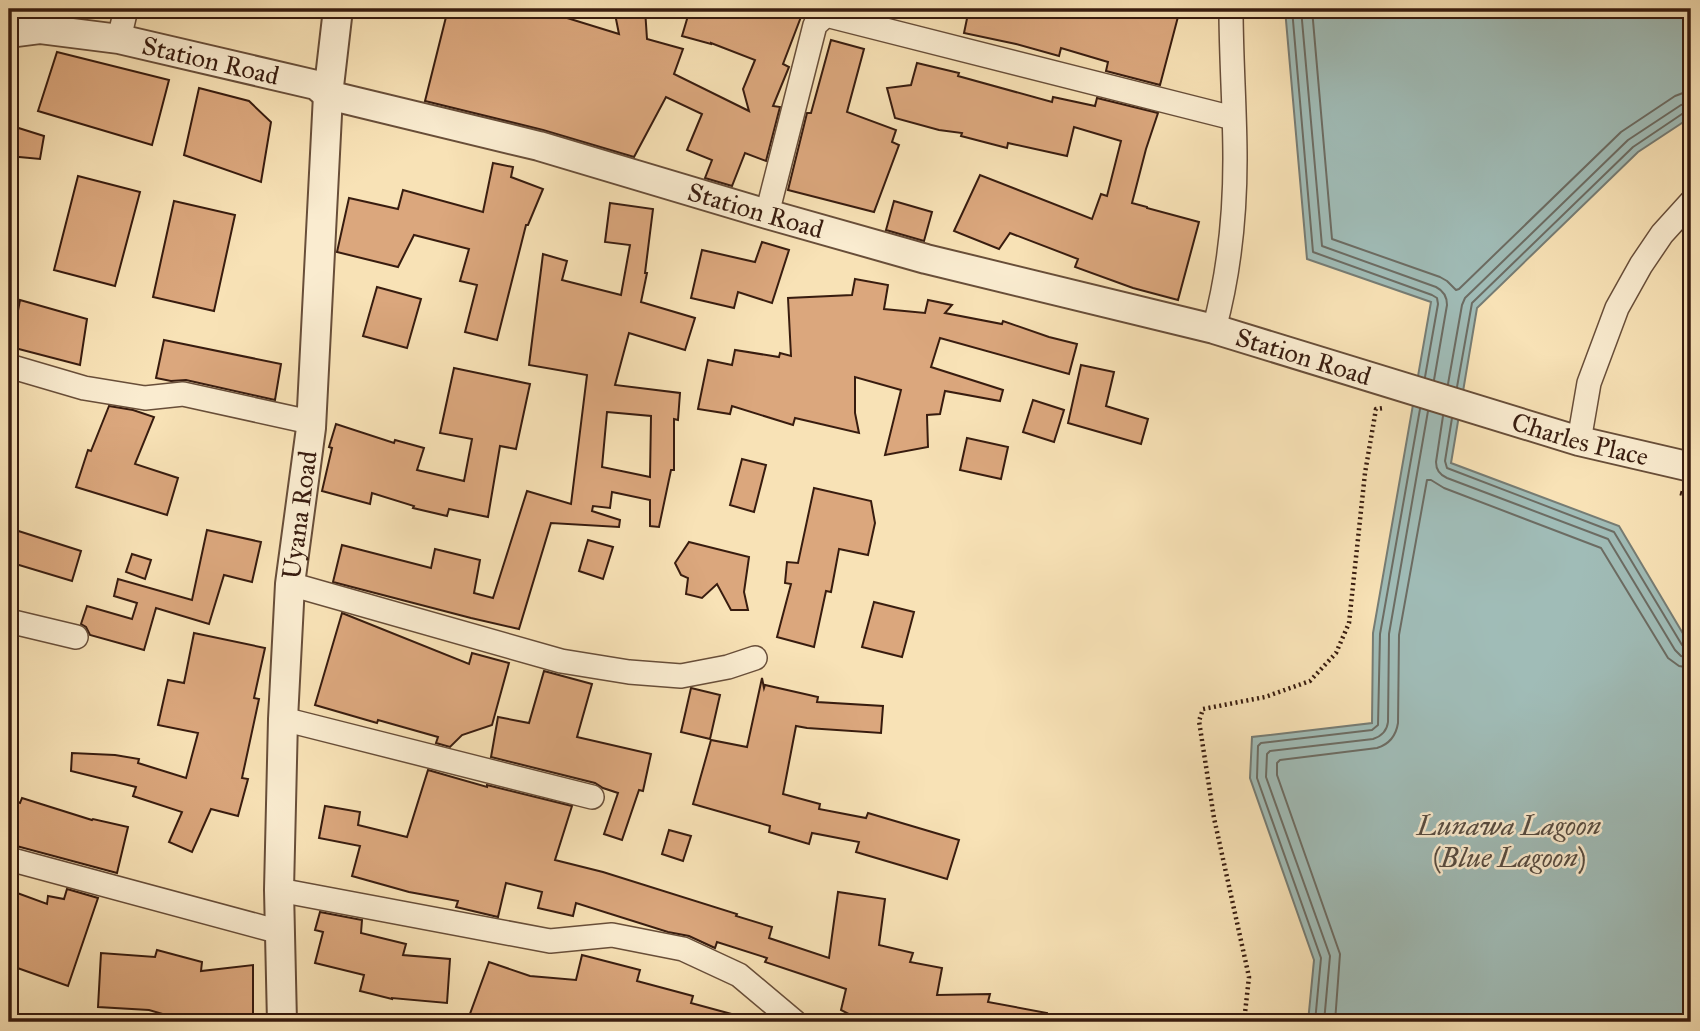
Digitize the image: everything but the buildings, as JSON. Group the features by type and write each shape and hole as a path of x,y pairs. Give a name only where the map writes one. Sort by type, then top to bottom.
{"street":[{"path":"119,39 126,9"},
{"name":"Uyana Road","path":"282,1022 279,890 283,719 290,584 311,428 328,95 338,9"},
{"path":"1214,329 1222,299 1230,245 1235,160 1231,9"},
{"path":"767,214 816,25 826,15 1233,118"},
{"name":"Station Road","path":"9,33 40,29 119,39 316,85 328,95 539,146 926,259 1214,329 1396,396 1468,406"},
{"path":"1579,441 1589,383 1617,308 1662,234 1691,202"},
{"path":"9,366 84,388 145,398 183,394 310,422 311,428"},
{"name":"Charles Place","path":"1468,406 1579,441 1691,467"},
{"path":"290,584 562,661 616,670 681,676 728,667 755,658"},
{"path":"9,621 76,637"},
{"path":"283,719 592,797"},
{"path":"9,859 280,932"},
{"path":"279,890 550,941 612,935 683,949 739,975 795,1022"}],"path":[{"path":"1244,1022 1249,977 1214,818 1199,721 1203,709 1265,697 1310,681 1336,653 1349,623 1365,472 1376,409 1396,396"}],"water":[{"name":"Lunawa Lagoon (Blue Lagoon)","path":"1285,9 1691,9 1691,117 1638,152 1477,308 1451,463 1619,526 1691,647 1691,1022 1308,1022 1314,960 1250,778 1252,737 1372,723 1373,633 1431,302 1307,259"}]}
